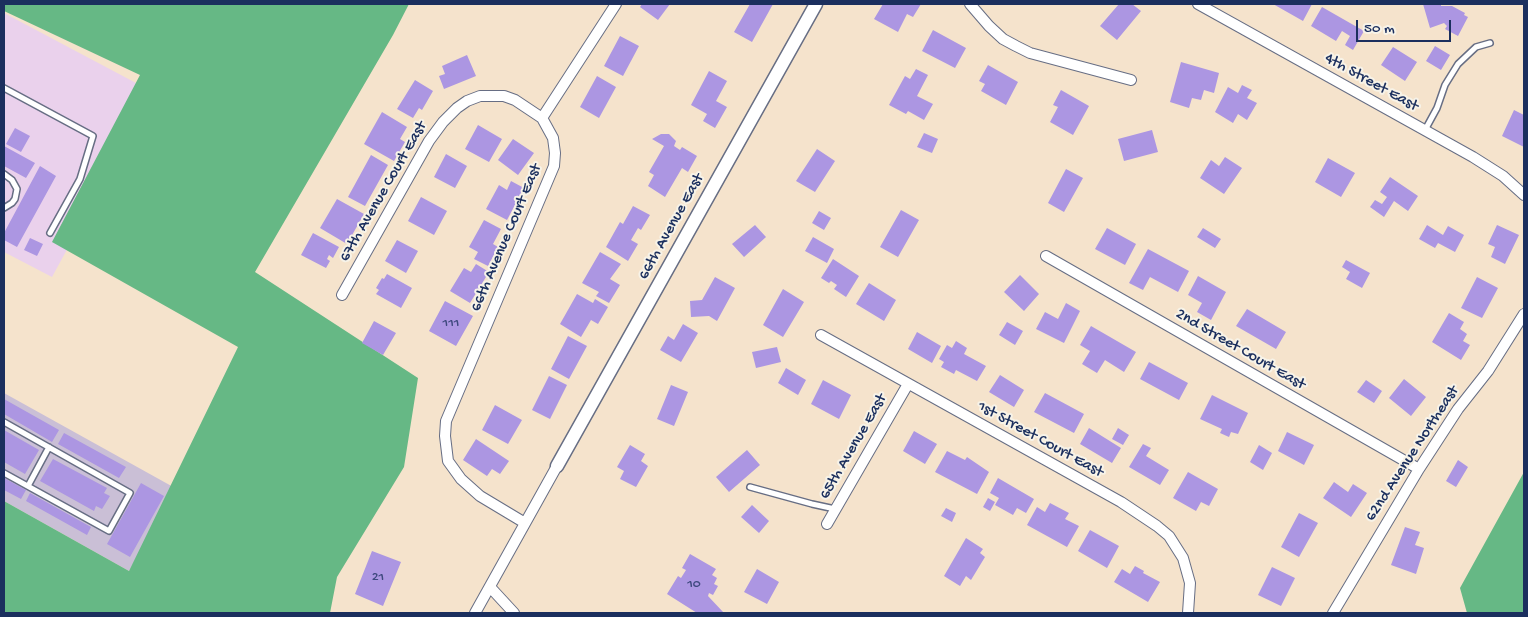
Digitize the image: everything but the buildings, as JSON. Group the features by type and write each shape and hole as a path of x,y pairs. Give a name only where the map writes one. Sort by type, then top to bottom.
{"street":[{"path":"542,118 616,4"},
{"name":"66th Avenue East","path":"557,466 816,4"},
{"path":"970,4 1003,39 1030,53 1131,80"},
{"name":"4th Street East","path":"1198,4 1473,157 1503,176 1524,195"},
{"name":"67th Avenue Court East","path":"342,295 429,141 443,122 457,108 467,101 480,96 504,96 515,100 542,118"},
{"name":"66th Avenue Court East","path":"525,523 480,496 453,470 448,461 446,449 446,421 554,166 553,138 542,118"},
{"name":"2nd Street Court East","path":"1046,256 1418,469"},
{"name":"62nd Avenue Northeast","path":"1333,613 1418,469 1458,408 1488,371 1524,314"},
{"name":"1st Street Court East","path":"821,335 1121,502 1157,526 1168,536 1183,558 1190,583 1188,613"},
{"name":"65th Avenue East","path":"827,524 908,384"},
{"path":"475,613 557,466"},
{"path":"490,587 514,613"}],"lane":[{"path":"1425,130 1438,108 1445,85 1458,64 1476,48 1490,44"},
{"path":"4,88 93,136 80,179 50,233"},
{"path":"4,174 12,180 17,189 15,199 4,208"},
{"path":"4,422 130,493 108,531 4,473"},
{"path":"28,486 49,448"},
{"path":"750,487 835,509"}],"shaded area":[{"path":"4,13 153,92 52,277 4,252"},
{"path":"4,393 175,488 129,571 4,501"}],"green space":[{"path":"4,4 409,4 393,35 255,272 418,378 404,467 337,577 330,613 4,613 4,501 129,571 238,347 52,242 140,75 4,11"},
{"path":"1524,472 1524,613 1467,613 1460,588"}]}
